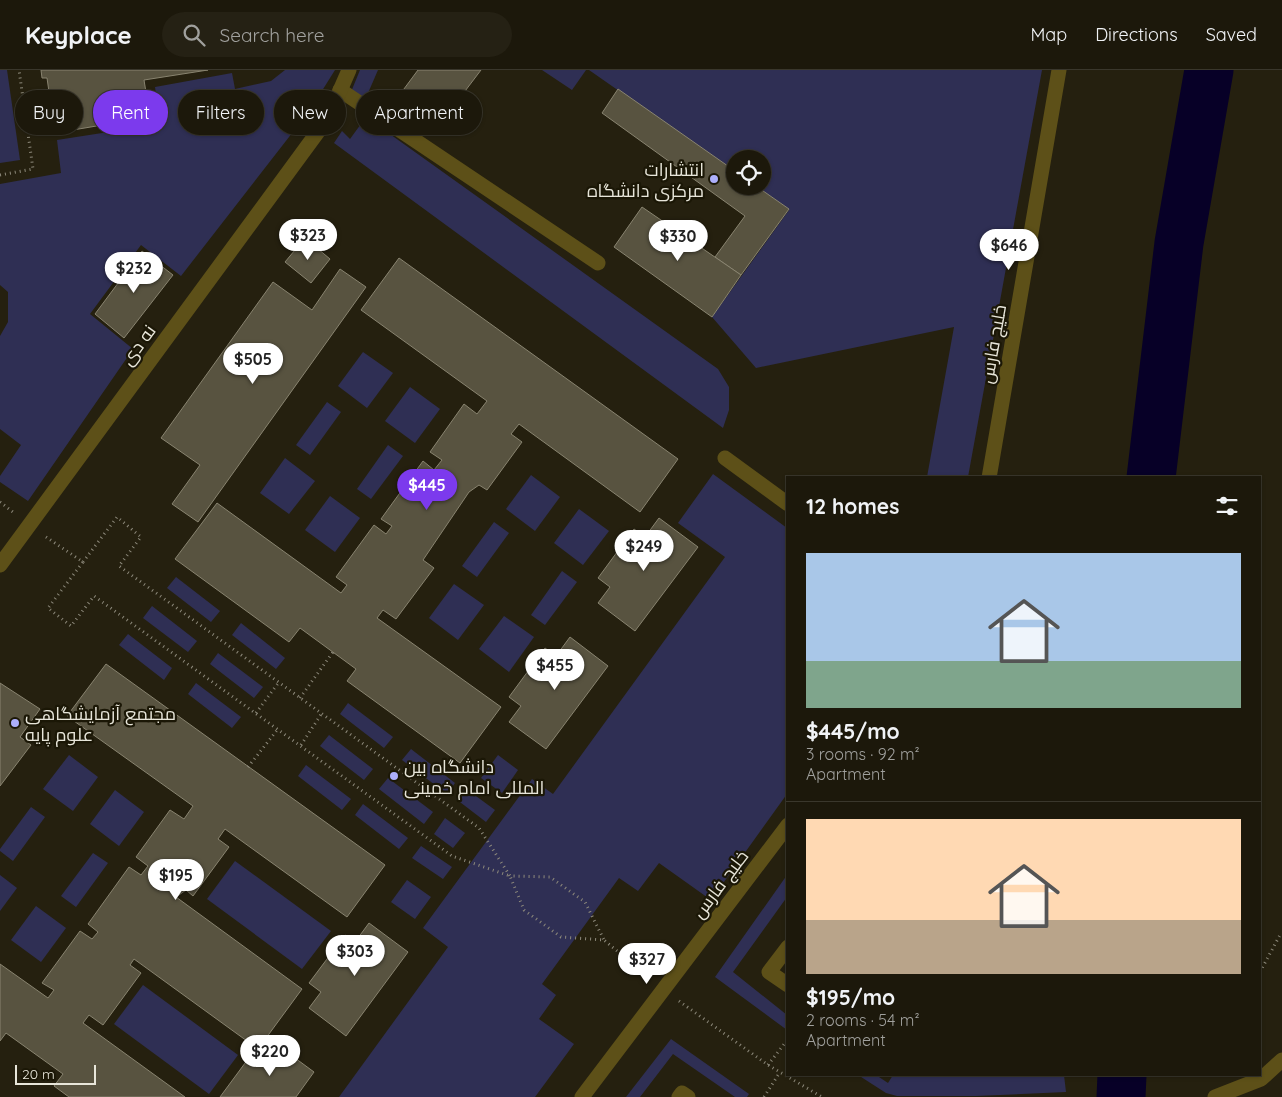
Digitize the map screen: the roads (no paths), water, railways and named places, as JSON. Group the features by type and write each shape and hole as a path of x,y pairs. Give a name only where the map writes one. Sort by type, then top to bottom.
{"street":[{"name":"نه دی","path":"340,90 349,70"},
{"name":"خلیج فارس","path":"989,476 1059,70"},
{"path":"346,94 598,263"},
{"name":"نه دی","path":"0,565 316,135"},
{"path":"725,458 786,503"},
{"name":"خلیج فارس","path":"582,1097 786,828"},
{"path":"786,950 770,972 786,984"},
{"path":"1215,1097 1261,1079 1282,1060"},
{"path":"679,1097 682,1093 688,1097"}],"waterway":[{"path":"1151,476 1179,243 1209,70"},
{"path":"1121,1097 1122,1076"}],"place":[{"name":"انتشارات مرکزی دانشگاه","path":"714,179"},
{"name":"مجتمع آزمایشگاهی علوم پایه","path":"15,723"},
{"name":"دانشگاه بین المللی امام خمینی","path":"394,776"}]}
